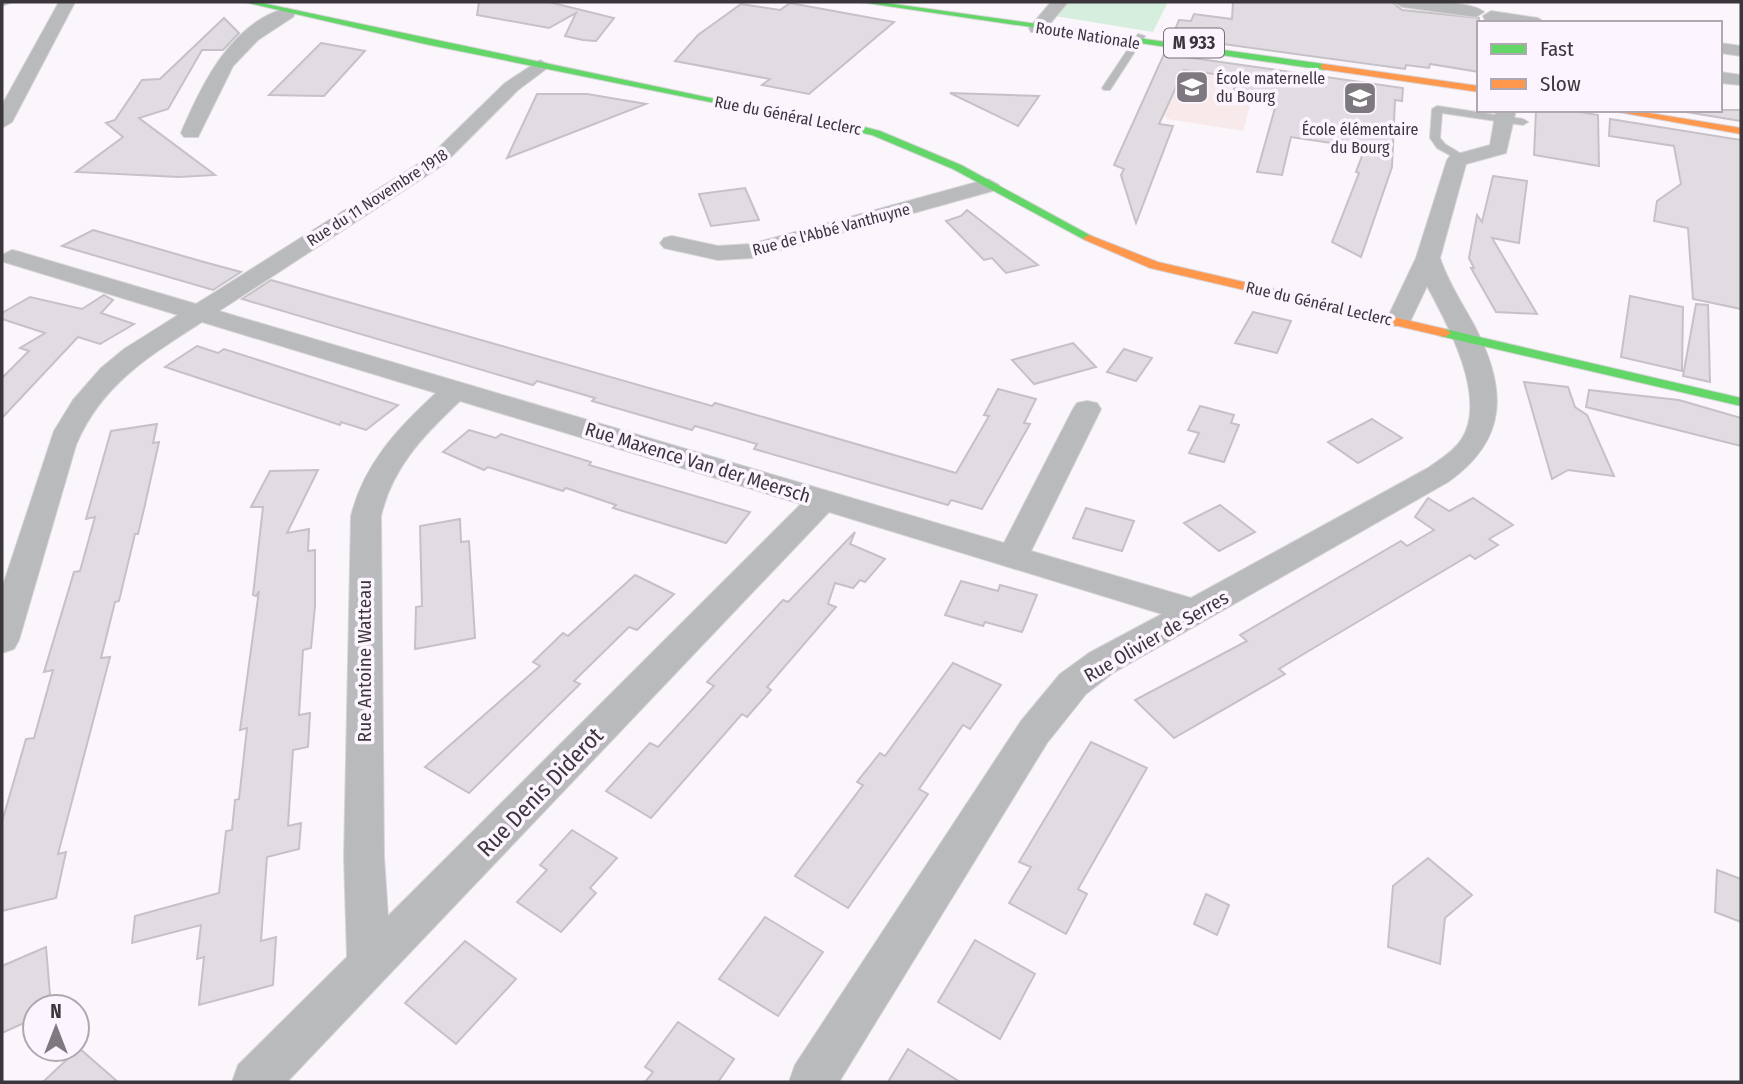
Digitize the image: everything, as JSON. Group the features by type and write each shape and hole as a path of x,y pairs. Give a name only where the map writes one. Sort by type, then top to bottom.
{"street":[{"path":"2,121 67,2"},
{"name":"Rue du Général Leclerc","path":"248,2 287,13 540,65 849,125 906,143 1088,238 1154,265 1741,402"},
{"name":"Route Nationale","path":"910,2 1039,25"},
{"path":"1039,25 1060,2"},
{"path":"1402,2 1525,21"},
{"name":"Route Nationale","path":"876,3 1477,89"},
{"path":"191,133 213,78 259,29 287,13"},
{"name":"Route Nationale","path":"1139,39 1477,81"},
{"path":"1722,48 1741,51"},
{"name":"Rue du 11 Novembre 1918","path":"2,640 62,445 75,415 93,390 117,367 436,161 457,144 515,81 540,65"},
{"path":"1722,77 1741,80"},
{"path":"1624,112 1741,131"},
{"path":"1674,112 1741,123"},
{"path":"1399,321 1428,258 1465,156 1519,153 1514,115"},
{"name":"Rue de l'Abbé Vanthuyne","path":"672,243 718,253 752,251 988,185"},
{"path":"12,257 200,312"},
{"name":"Rue Olivier de Serres","path":"812,1082 1055,704 1073,684 1101,663 1197,612 1466,456 1479,437 1484,414 1482,390 1468,340 1428,258"},
{"name":"Rue Maxence Van der Meersch","path":"200,312 1197,612"},
{"name":"Rue Antoine Watteau","path":"369,967 364,857 363,572 367,509 373,486 392,452 457,389"},
{"path":"1013,555 1087,409"},
{"name":"Rue Denis Diderot","path":"255,1082 823,500"}],"lane":[{"path":"2,4 8,2"},
{"path":"1107,89 1139,39"},
{"path":"1465,156 1441,146 1435,138 1437,109 1514,115"}],"shaded area":[{"name":"École maternelle du Bourg","path":"1163,55 1241,66 1232,96 1252,99 1243,131 1167,119 1164,113 1139,110"}],"green space":[{"path":"1067,2 1168,2 1153,32 1055,16"}],"building":[{"path":"479,2 549,2 614,18 596,41 583,40 565,36 576,13 549,28 477,15"},
{"path":"1233,2 1392,2 1402,10 1479,18 1477,72 1430,64 1429,68 1406,65 1405,69 1172,37 1179,20 1191,21 1194,14 1232,19"},
{"path":"790,3 894,22 809,94 762,85 770,79 675,61 698,35 741,4 780,10"},
{"path":"224,18 239,33 223,50 202,50 168,109 139,118 215,175 179,177 76,172 123,137 106,123 115,120 142,80 160,79"},
{"path":"321,43 365,51 324,96 269,95"},
{"path":"1164,54 1403,88 1402,101 1395,100 1392,167 1361,257 1332,242 1359,173 1356,172 1365,148 1291,137 1282,175 1257,172 1277,101 1232,95 1238,77 1184,70 1159,124 1173,126 1136,223 1121,175 1124,169 1114,165"},
{"path":"950,93 1039,96 1018,126"},
{"path":"537,94 587,94 646,104 507,158"},
{"path":"1741,110 1741,121 1686,112"},
{"path":"1536,112 1580,112 1598,115 1599,166 1534,155"},
{"path":"1610,119 1741,140 1741,309 1693,299 1688,228 1654,221 1657,201 1681,184 1674,146 1609,136"},
{"path":"1493,176 1527,181 1519,243 1492,238 1537,314 1496,312 1471,268 1474,268 1469,258 1477,215 1482,222"},
{"path":"745,188 759,220 711,226 699,194"},
{"path":"967,210 1038,265 1006,273 992,258 984,260 946,221 961,216"},
{"path":"93,230 241,272 213,290 62,246"},
{"path":"271,280 956,473 989,416 984,415 998,389 1036,399 1024,423 1030,424 982,509 951,500 948,505 754,449 757,444 695,426 692,430 592,401 595,398 537,381 533,385 242,299"},
{"path":"104,295 113,300 101,313 134,324 100,344 78,337 2,418 2,378 29,351 20,348 45,333 2,319 2,313 30,297 82,309"},
{"path":"1630,296 1683,307 1682,371 1621,357"},
{"path":"1696,304 1708,305 1710,382 1683,376"},
{"path":"1253,312 1291,321 1277,353 1235,343"},
{"path":"1073,343 1096,367 1034,384 1012,360"},
{"path":"197,346 218,353 224,349 398,405 366,430 341,422 340,425 165,367"},
{"path":"1124,349 1152,358 1136,381 1107,372"},
{"path":"1524,382 1568,387 1575,407 1587,415 1614,476 1568,470 1552,479"},
{"path":"1589,390 1679,400 1741,418 1741,446 1586,407"},
{"path":"1200,406 1234,415 1231,423 1239,425 1224,462 1189,453 1199,433 1188,430"},
{"path":"1372,419 1402,438 1358,463 1328,442"},
{"path":"157,424 153,443 159,442 144,509 101,658 110,657 58,854 66,852 56,898 2,911 2,822 26,739 34,738 53,670 44,672 74,572 80,571 95,517 86,519 111,431"},
{"path":"469,430 496,438 501,434 591,462 589,465 750,512 726,543 613,508 616,505 566,488 563,491 488,467 484,470 443,452"},
{"path":"318,470 287,533 309,529 308,551 315,550 315,606 311,648 303,650 299,715 310,713 308,747 293,750 288,826 301,823 299,849 267,857 261,941 276,937 273,985 199,1005 204,957 197,959 201,925 132,943 135,916 219,893 226,831 232,830 235,800 239,799 247,728 240,730 259,591 256,596 253,595 263,507 251,507 270,471"},
{"path":"1428,498 1449,511 1473,498 1513,525 1489,539 1498,545 1475,559 1470,555 1307,652 1279,669 1285,674 1174,738 1135,700 1247,641 1240,635 1401,541 1407,546 1434,530 1415,517"},
{"path":"1220,505 1255,532 1219,551 1184,523"},
{"path":"1086,508 1134,521 1122,551 1073,538"},
{"path":"460,519 461,542 469,541 475,638 415,649 416,607 422,606 420,526"},
{"path":"855,532 850,544 885,559 865,582 860,580 853,588 835,583 828,604 836,607 767,687 771,690 747,717 742,714 651,818 606,791 650,743 658,747 714,686 707,682 783,600 788,602"},
{"path":"635,575 674,594 637,630 629,627 574,681 580,684 469,793 425,767 540,666 533,662 563,633 568,636"},
{"path":"961,581 998,591 1000,585 1037,595 1022,632 985,622 983,626 945,615"},
{"path":"953,663 1001,685 970,729 963,725 919,789 928,794 848,908 795,876 863,785 857,782 880,753 885,756"},
{"path":"1091,742 1147,768 1078,889 1087,894 1066,934 1009,903 1031,867 1019,862"},
{"path":"572,830 617,858 590,888 596,893 561,932 517,902 547,870 540,865"},
{"path":"1428,858 1472,895 1445,918 1440,964 1388,947 1393,886"},
{"path":"1717,870 1741,879 1741,922 1715,912"},
{"path":"1206,894 1229,905 1217,935 1194,924"},
{"path":"765,917 823,952 778,1016 719,979"},
{"path":"975,940 1035,974 1000,1039 938,1002"},
{"path":"465,941 516,979 456,1044 405,1003"},
{"path":"46,947 50,993 21,993 21,1024 2,1033 2,966"},
{"path":"678,1022 734,1059 718,1082 645,1082 653,1072 645,1067"},
{"path":"908,1049 960,1082 888,1082"},
{"path":"91,1058 118,1082 43,1082 63,1063 91,1063"}],"traffic: fast":[{"path":"248,2 720,103 837,123 876,133 903,142 957,167 1089,238"},
{"path":"864,2 1324,67"},
{"path":"1445,333 1741,402"}],"traffic: slow":[{"path":"1324,67 1477,89"},
{"path":"1624,112 1741,131"},
{"path":"1089,238 1154,265 1445,333"}],"place":[{"name":"École maternelle du Bourg","path":"1192,87"},
{"name":"École élémentaire du Bourg","path":"1360,98"}]}
